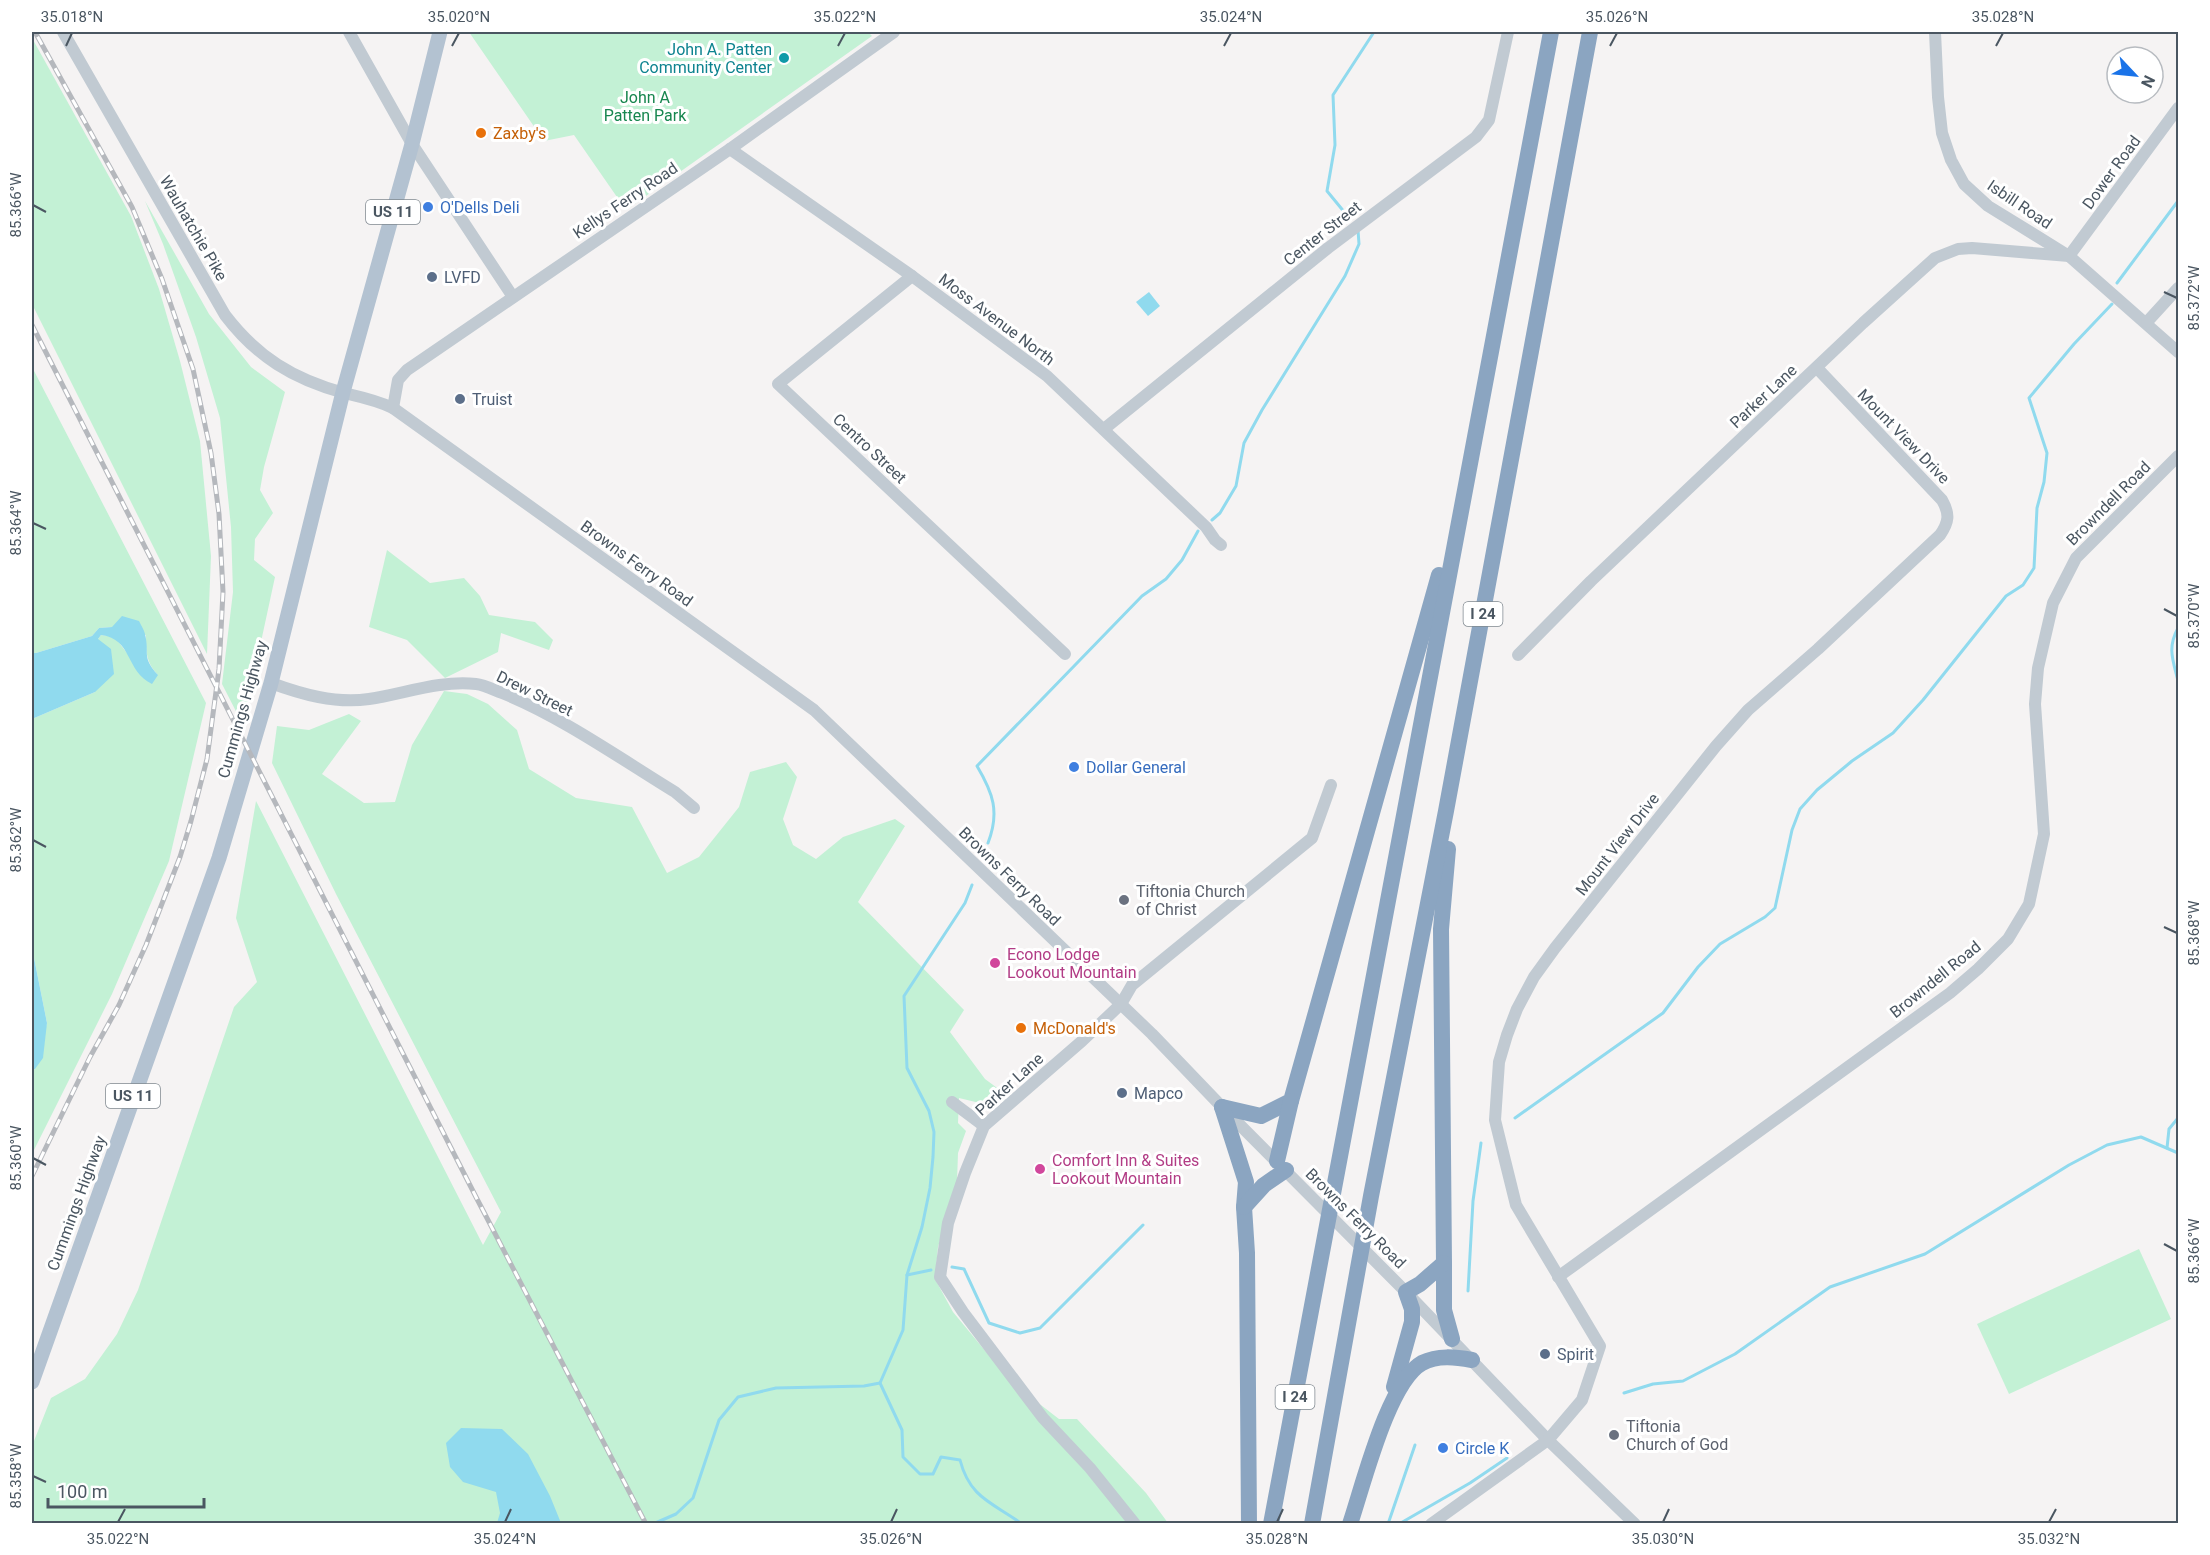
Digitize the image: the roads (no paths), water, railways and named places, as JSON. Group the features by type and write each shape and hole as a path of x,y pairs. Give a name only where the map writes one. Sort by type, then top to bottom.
{"highway":[{"name":"I 24","path":"1271,1524 1551,32"},
{"name":"I 24","path":"1311,1524 1590,32"},
{"path":"1244,1207 1282,1166 1291,1101 1468,472"},
{"path":"1446,811 1449,841 1441,929 1444,1310 1452,1339"},
{"path":"1222,1107 1261,1116 1291,1101"},
{"path":"1222,1107 1246,1182 1244,1207 1247,1253 1249,1524"},
{"path":"1384,1424 1412,1322 1412,1309 1406,1292 1420,1284 1444,1263"},
{"path":"1350,1524 1384,1424 1396,1394 1407,1376 1421,1364 1435,1359 1450,1356 1472,1360"}],"main road":[{"name":"Cummings Highway","path":"32,1382 219,858 271,682 343,392 412,144 440,32"}],"street":[{"name":"Wauhatchie Pike","path":"63,32 225,315 240,335 282,369 343,392"},
{"path":"349,32 412,144 513,297"},
{"name":"Kellys Ferry Road","path":"393,408 398,380 407,370 730,149 880,35 894,32"},
{"name":"Center Street","path":"1104,429 1328,248 1476,137 1489,120 1508,32"},
{"name":"Isbill Road","path":"1935,32 1942,133 1951,160 1964,184 1989,206 2069,256 2147,322 2178,352"},
{"name":"Dower Road","path":"2069,256 2178,108"},
{"name":"Moss Avenue North","path":"730,149 912,276 1047,376 1206,527 1221,545"},
{"name":"Parker Lane","path":"1518,656 1591,581 1935,258 1958,249 1972,248 2069,256"},
{"name":"Centro Street","path":"912,276 778,384 1065,654"},
{"path":"2147,322 2178,288"},
{"name":"Mount View Drive","path":"1431,1524 1548,1440 1582,1400 1600,1346 1516,1205 1495,1120 1499,1062 1517,1009 1534,977 1555,948 1716,746 1751,707 1818,649 1940,535 1949,519 1942,500 1817,368"},
{"name":"Browns Ferry Road","path":"343,392 374,399 393,408 814,710 1121,1004 1406,1292 1548,1440 1635,1524"},
{"name":"Browndell Road","path":"1558,1277 1950,993 2008,939 2029,904 2044,834 2035,704 2038,668 2053,603 2076,558 2178,456"},
{"name":"Drew Street","path":"271,682 297,692 334,699 368,699 413,688 478,684 544,712 675,792 694,808"},
{"name":"Parker Lane","path":"1136,1524 1090,1468 1043,1418 963,1312 940,1277 948,1223 984,1126 1121,1004 1132,985 1312,838 1331,785"},
{"path":"952,1102 984,1126"}],"water":[{"path":"1149,292 1160,306 1148,316 1136,302"},
{"path":"122,616 139,621 143,629 148,659 158,675 152,684 137,671 119,643 101,635 98,639 111,649 114,674 95,692 32,719 32,653 92,636 99,628 112,627"},
{"path":"32,948 47,1023 43,1058 32,1070"},
{"path":"461,1428 502,1429 528,1454 561,1523 497,1523 500,1513 496,1492 463,1482 450,1467 446,1443"}],"waterway":[{"path":"1350,219 1327,191 1335,145 1333,95 1374,32"},
{"path":"2117,283 2178,201"},
{"path":"1212,520 1220,513 1236,486 1244,443 1345,276 1359,244 1358,230"},
{"path":"1515,1118 1663,1013 1698,967 1720,944 1765,917 1775,908 1792,830 1800,809 1817,790 1852,761 1893,733 1923,700 2006,596 2023,585 2034,568 2037,508 2044,482 2047,453 2029,398 2074,344 2112,304"},
{"path":"988,843 994,822 993,803 977,766 1142,596 1166,579 1182,560 1198,531"},
{"path":"2178,628 2172,648 2178,681"},
{"path":"972,885 965,903 904,996 907,1068 929,1111 934,1132 933,1157 930,1188 922,1227 907,1275 903,1330 880,1383 902,1430 903,1457 920,1474 933,1474 941,1457 960,1460 964,1473 977,1492 1022,1524"},
{"path":"2167,1148 2169,1129 2178,1118"},
{"path":"1624,1393 1653,1384 1683,1381 1735,1354 1830,1287 1925,1254 2069,1165 2107,1145 2141,1137 2178,1153"},
{"path":"1468,1291 1473,1201 1481,1143"},
{"path":"952,1267 964,1269 989,1323 1020,1333 1040,1328 1143,1225"},
{"path":"907,1275 931,1270"},
{"path":"653,1524 676,1514 693,1498 719,1420 738,1397 776,1388 864,1386 880,1383"},
{"path":"1388,1524 1415,1445"},
{"path":"1399,1524 1470,1483 1507,1458"}],"railway":[{"path":"32,1176 90,1057 119,1005 146,945 180,857 207,759 219,669 223,592 219,514 211,453 193,369 162,279 132,207 35,32"},
{"path":"32,325 476,1197 646,1524"}],"place":[{"name":"John A. Patten Community Center","path":"784,58"},
{"name":"Zaxby's","path":"481,133"},
{"name":"O'Dells Deli","path":"428,207"},
{"name":"LVFD","path":"432,277"},
{"name":"Truist","path":"460,399"},
{"name":"Dollar General","path":"1074,767"},
{"name":"Tiftonia Church of Christ","path":"1124,900"},
{"name":"Econo Lodge Lookout Mountain","path":"995,963"},
{"name":"McDonald's","path":"1021,1028"},
{"name":"Mapco","path":"1122,1093"},
{"name":"Comfort Inn & Suites Lookout Mountain","path":"1040,1169"},
{"name":"Spirit","path":"1545,1354"},
{"name":"Tiftonia Church of God","path":"1614,1435"},
{"name":"Circle K","path":"1443,1448"}],"park label":[{"name":"John A Patten Park","path":"645,106"}]}
